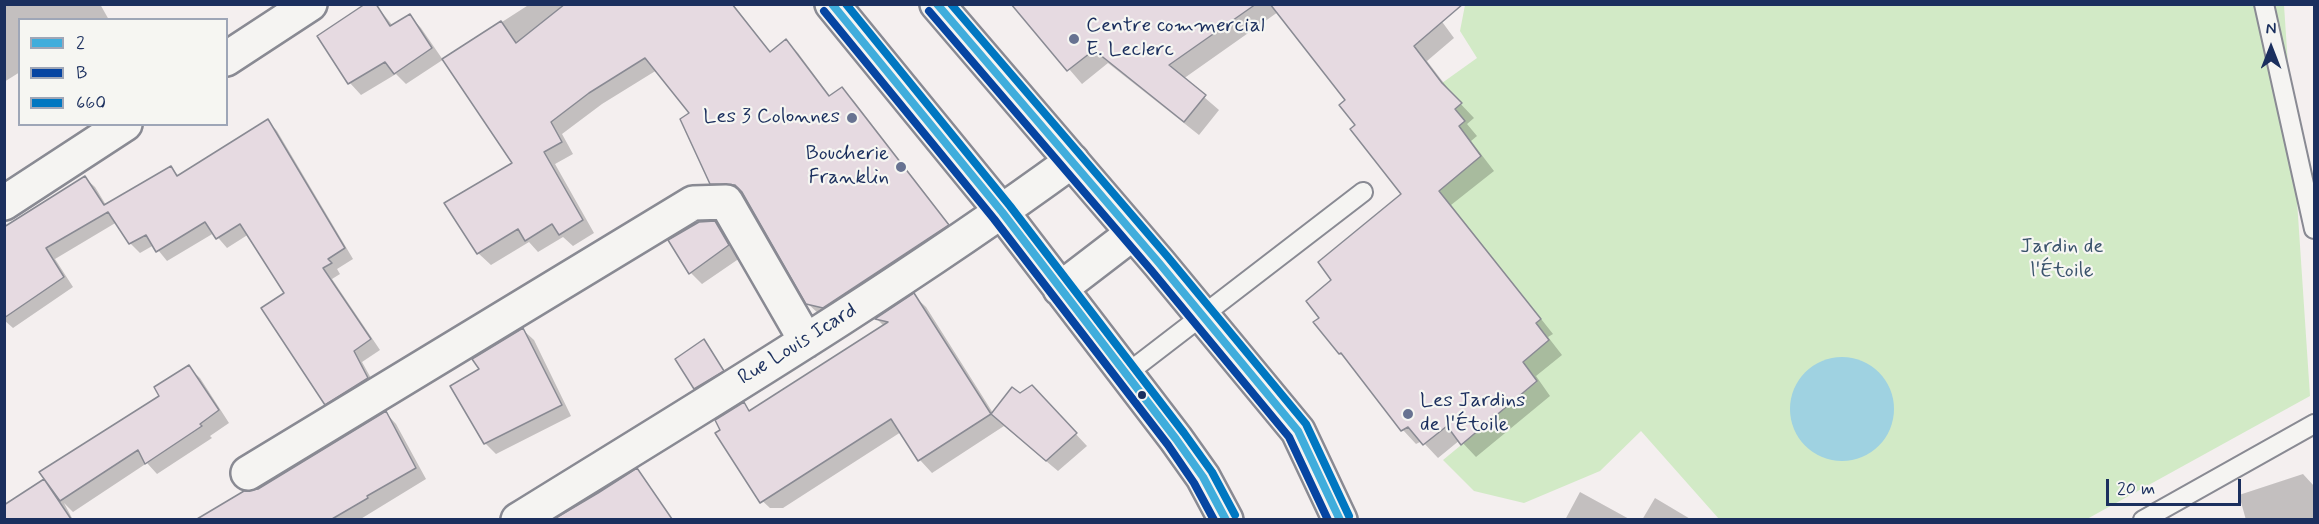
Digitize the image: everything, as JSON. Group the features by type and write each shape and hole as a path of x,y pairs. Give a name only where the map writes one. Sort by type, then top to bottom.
{"street":[{"path":"228,58 310,4"},
{"path":"832,4 1002,212 1203,477 1226,519"},
{"path":"937,4 1256,378 1298,431 1340,519"},
{"path":"4,203 122,126"},
{"name":"Rue Louis Icard","path":"518,519 806,341 1002,212 1072,161"},
{"path":"248,473 693,203 726,202 806,341"},
{"path":"1060,289 1133,233"}],"lane":[{"path":"2264,4 2314,229"},
{"path":"1125,375 1363,192"},
{"path":"2143,519 2314,424"}],"green space":[{"name":"Jardin de l'Étoile","path":"1465,5 2284,5 2310,396 2087,519 1719,519 1641,431 1600,471 1524,503 1474,491 1443,460 1477,432 1472,423 1516,387 1522,394 1537,382 1523,362 1549,340 1433,195 1459,126 1455,109 1462,103 1442,83 1477,58 1460,31"}],"water":[{"path":"1842,357 1862,361 1879,372 1890,389 1894,409 1890,429 1879,446 1862,457 1842,461 1822,457 1805,446 1794,429 1790,409 1794,389 1805,372 1822,361"}],"building":[{"path":"365,4 376,4 390,26 410,14 432,48 394,74 385,62 348,84 317,36"},
{"path":"565,4 732,4 770,52 786,39 829,96 842,87 949,225 823,308 806,304 742,192 735,185 710,184 680,119 689,113 645,58 589,93 551,122 562,142 544,152 583,220 559,235 552,224 525,241 518,229 477,254 444,203 512,163 442,59 501,21 516,43"},
{"path":"1011,4 1256,4 1169,65 1206,95 1184,122 1094,50 1067,71"},
{"path":"1270,4 1463,4 1414,46 1442,83 1462,103 1455,109 1465,121 1459,126 1481,156 1439,191 1541,319 1536,323 1549,340 1523,362 1537,381 1461,445 1447,426 1423,445 1408,427 1401,431 1341,353 1339,354 1313,322 1319,318 1306,301 1331,280 1318,262 1401,194 1350,129 1355,125 1339,105 1345,100"},
{"path":"268,119 345,248 328,259 332,263 323,268 371,339 354,351 368,378 325,405 261,308 284,293 240,224 216,239 205,222 156,252 146,235 129,244 108,212 46,248 64,277 4,318 4,227 85,176 104,205 171,166 177,176"},
{"path":"715,221 729,245 689,274 668,240 699,222"},
{"path":"914,293 991,414 918,461 891,419 760,503 715,433 720,430 715,420 744,402 749,411 888,322 875,319"},
{"path":"523,328 562,405 484,444 450,386 479,369 472,359"},
{"path":"704,339 724,371 694,389 675,359"},
{"path":"189,365 219,410 200,424 202,426 145,464 138,450 60,501 39,472 159,396 154,387"},
{"path":"1032,385 1077,433 1046,461 991,414 1012,387 1020,393"},
{"path":"386,411 416,468 332,519 197,519 244,491 258,489"},
{"path":"637,468 672,519 554,519 598,493"},
{"path":"44,479 71,519 4,519 4,505"}],"transit line":[{"name":"2","path":"832,4 1002,212 1176,439 1203,477 1226,520"},
{"name":"660","path":"846,4 1010,206 1184,433 1212,472 1235,515"},
{"name":"2","path":"937,4 1159,263 1298,431 1340,520"},
{"name":"660","path":"951,4 1167,256 1306,424 1349,516"},
{"name":"B","path":"824,11 994,219 1168,445 1194,483 1214,520"},
{"name":"B","path":"929,11 1151,270 1289,437 1328,520"}],"place":[{"name":"Centre commercial E. Leclerc","path":"1074,39"},
{"name":"Les 3 Colonnes","path":"852,118"},
{"name":"Boucherie Franklin","path":"901,167"},
{"name":"Les Jardins de l'Étoile","path":"1408,414"}]}
